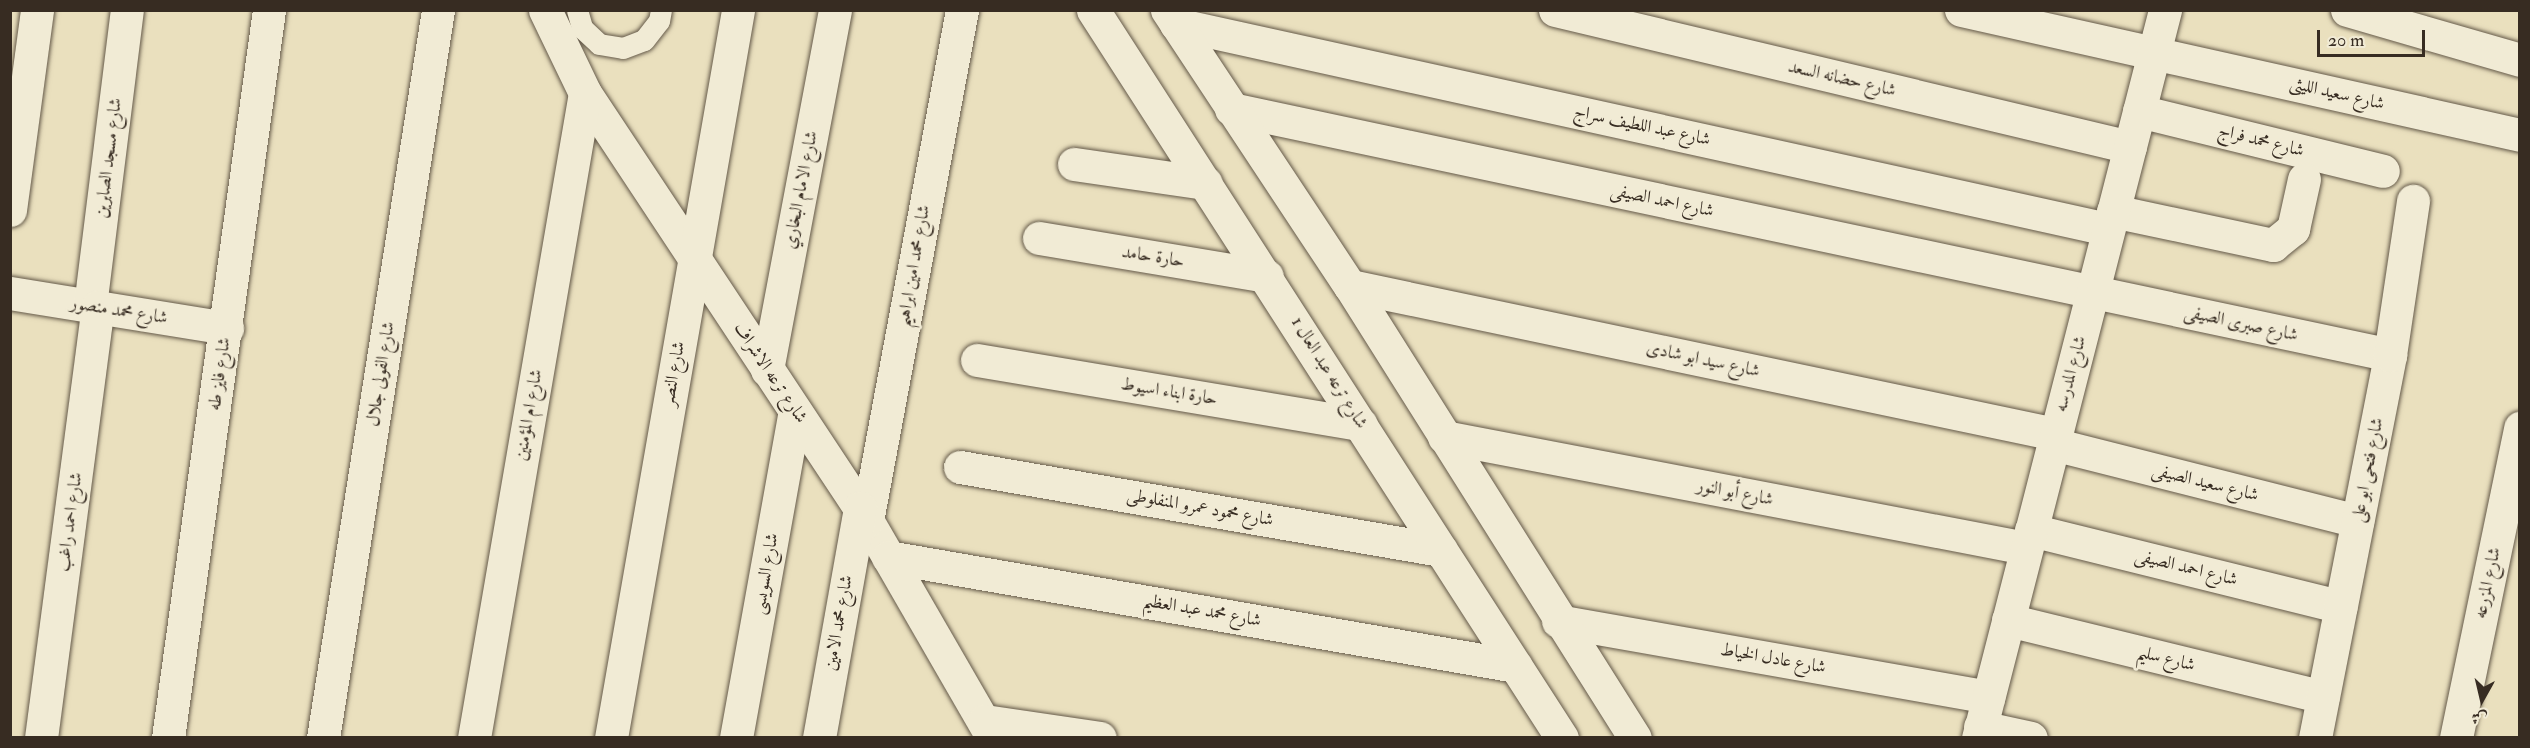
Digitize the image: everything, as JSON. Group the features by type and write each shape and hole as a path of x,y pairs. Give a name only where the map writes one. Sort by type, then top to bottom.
{"street":[{"path":"10,210 37,10"},
{"name":"شارع مسجد الصابرين","path":"94,307 127,10"},
{"name":"شارع فايز طه","path":"168,738 227,328 269,10"},
{"name":"شارع الفولى جلال","path":"323,738 438,10"},
{"name":"شارع ترعه الاشراف","path":"545,10 585,93 864,514 989,729"},
{"name":"شارع النصر","path":"611,738 738,10"},
{"name":"شارع الامام البخاري","path":"767,369 835,10"},
{"name":"شارع محمد امين ابراهيم","path":"864,514 962,10"},
{"name":"شارع ترعه عبد العال 1","path":"1093,10 1267,276 1562,738"},
{"name":"شارع حضانه السعد","path":"1555,10 2130,147"},
{"name":"شارع سعيد الليثى","path":"1961,10 2520,135"},
{"name":"شارع المدرسه","path":"1982,721 2165,10"},
{"path":"2347,10 2520,60"},
{"path":"1171,17 1350,286 1558,621 1635,738"},
{"name":"شارع عبد اللطيف سراج","path":"1171,17 2111,220 2274,245 2293,230 2304,178"},
{"name":"شارع ام المؤمنين","path":"474,738 585,93"},
{"name":"شارع احمد الصيفى","path":"1231,109 2092,293"},
{"name":"شارع محمد فراج","path":"2139,111 2383,171"},
{"path":"1074,164 1206,183"},
{"name":"شارع فتحى ابو على","path":"2315,738 2390,355 2413,201"},
{"name":"حارة حامد","path":"1039,238 1267,276"},
{"name":"شارع سيد ابو شادى","path":"1350,286 2054,439"},
{"name":"شارع محمد منصور","path":"10,293 227,328"},
{"name":"شارع صبرى الصيفى","path":"2092,293 2390,355"},
{"name":"شارع احمد راغب","path":"41,738 94,307"},
{"name":"حارة ابناء اسيوط","path":"977,360 1361,424"},
{"name":"شارع السويسى","path":"736,738 795,411"},
{"name":"شارع المزرعه","path":"2456,738 2520,428"},
{"name":"شارع أبو النور","path":"1444,437 2029,539"},
{"name":"شارع سعيد الصيفى","path":"2054,439 2357,521"},
{"name":"شارع محمود عمرو المنفلوطى","path":"960,467 1441,550"},
{"name":"شارع محمد الامين","path":"819,738 864,514"},
{"name":"شارع احمد الصيفى","path":"2029,539 2341,607"},
{"name":"شارع محمد عبد العظيم","path":"888,557 1516,666"},
{"name":"شارع سليم","path":"2008,620 2323,697"},
{"name":"شارع عادل الخياط","path":"1558,621 1982,721 2031,738"},
{"path":"989,729 1100,738"}],"lane":[{"path":"577,10 582,28 599,44 623,48 644,40 659,21 661,10"}]}
